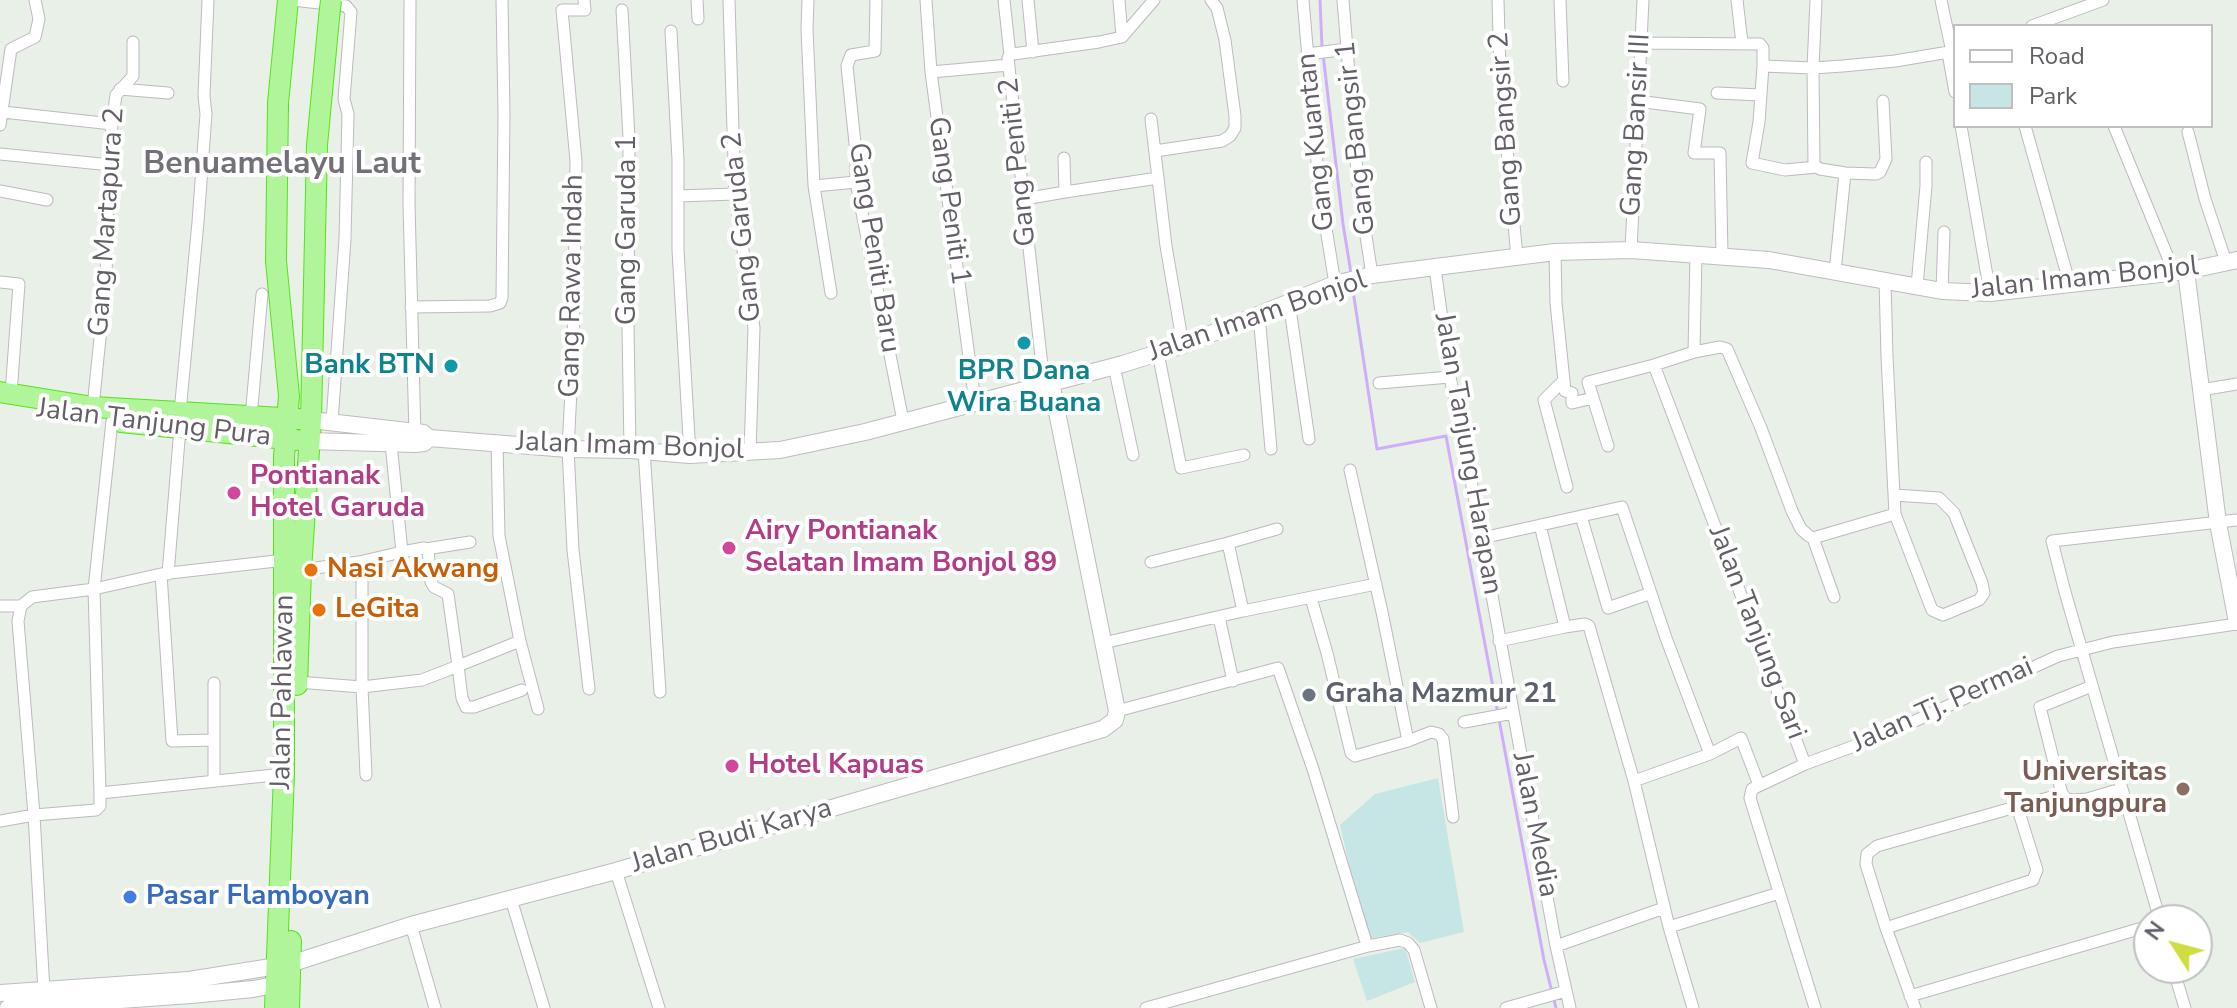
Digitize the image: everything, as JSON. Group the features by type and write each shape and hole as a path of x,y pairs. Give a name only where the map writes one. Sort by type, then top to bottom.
{"highway":[{"name":"Jalan Pahlawan","path":"283,974 297,682 285,439 289,396 276,261 278,103 291,0"},
{"name":"Jalan Pahlawan","path":"283,974 284,774 293,565 309,431 317,145 331,0"},
{"name":"Jalan Tanjung Pura","path":"4,397 112,421 287,418 309,431"},
{"name":"Jalan Tanjung Pura","path":"4,397 180,420 285,439 309,431"},
{"path":"275,1008 283,974"},
{"path":"283,974 289,1008"}],"street":[{"path":"0,125 11,49 35,37 39,19 35,0"},
{"path":"208,0 206,114 198,222 164,574 172,741 214,740"},
{"path":"291,0 346,6 351,12 344,99 348,114 345,239 332,422"},
{"path":"410,0 411,307 420,438"},
{"path":"411,307 490,306 500,303 502,298 502,0"},
{"name":"Gang Rawa Indah","path":"584,0 585,10 562,10 576,161 568,449 573,550 589,689"},
{"path":"697,0 698,19"},
{"path":"808,0 814,186 831,293"},
{"name":"Gang Peniti Baru","path":"876,0 875,51 851,55 847,66 856,182 903,421"},
{"name":"Gang Peniti 1","path":"926,0 931,72 975,402"},
{"path":"931,72 1009,60 1004,0"},
{"path":"1028,0 1033,52"},
{"path":"1119,0 1122,37"},
{"path":"1155,151 1222,141 1235,128 1225,40 1217,8 1211,0"},
{"name":"Gang Kuantan","path":"1303,0 1312,53 1319,185 1336,284"},
{"name":"Gang Bangsir 1","path":"1343,0 1344,50 1369,276"},
{"name":"Gang Bangsir 2","path":"1498,0 1501,87 1517,257"},
{"path":"1560,0 1563,81"},
{"name":"Gang Bansir III","path":"1631,250 1643,0"},
{"path":"1737,0 1742,43"},
{"path":"1816,0 1813,161 1817,167"},
{"path":"1763,66 1813,68 1895,61 1952,52 1941,0"},
{"path":"2037,24 2075,7 2103,0"},
{"name":"Gang Garuda 2","path":"729,1 735,194 754,328 750,453"},
{"path":"1122,37 1149,1"},
{"name":"Gang Garuda 1","path":"622,10 629,138 637,450 660,692"},
{"path":"671,31 678,250 690,455"},
{"name":"Gang Peniti 2","path":"1048,383 1009,60 1033,52 1122,37"},
{"name":"Gang Martapura 2","path":"93,407 105,301 112,124 116,95 133,76 133,42"},
{"path":"1640,43 1761,45 1763,66 1759,122 1752,163 1785,170 1817,167 1845,173 1876,174 1883,169 1886,159 1883,101"},
{"path":"1312,53 1344,50"},
{"path":"120,89 168,93"},
{"path":"1717,93 1760,95"},
{"path":"1637,101 1700,109 1694,153 1720,153 1722,255"},
{"path":"3,112 112,124"},
{"path":"1151,119 1166,246 1183,345"},
{"path":"1961,128 1990,293"},
{"path":"2026,128 2070,285"},
{"path":"2115,128 2180,271 2201,390 2218,523 2237,623"},
{"path":"2188,132 2205,199 2231,261"},
{"path":"0,154 111,165"},
{"path":"1064,158 1065,192"},
{"path":"1917,286 1926,162"},
{"path":"1835,272 1845,173"},
{"path":"1024,199 1158,178"},
{"path":"814,186 856,182"},
{"path":"0,191 47,200"},
{"path":"678,196 735,194"},
{"path":"1942,291 1944,232"},
{"name":"Jalan Imam Bonjol","path":"309,431 332,422 420,438 690,455 750,453 808,445 1158,353 1336,284 1369,276 1555,252 1631,250 1722,255 1769,260 1942,291 1990,293 2180,271 2231,261"},
{"path":"1555,252 1556,303 1564,386 1572,393 1572,403 1593,398"},
{"path":"1694,352 1696,254"},
{"name":"Jalan Tanjung Harapan","path":"1435,268 1450,377 1499,641"},
{"path":"1885,281 1894,495 1895,514 1932,610 1943,615 1982,597 1984,589 1954,513 1939,498 1894,495"},
{"path":"0,282 19,284 4,397"},
{"path":"251,417 262,294"},
{"path":"1289,302 1309,439"},
{"path":"1259,315 1271,449"},
{"path":"1608,446 1588,382 1694,352 1720,347 1727,349 1792,511 1801,529 1813,538 1834,597"},
{"path":"1158,353 1181,468 1244,455"},
{"name":"Jalan Tanjung Sari","path":"1654,365 1805,764 1759,785"},
{"path":"1114,366 1133,455"},
{"path":"1379,383 1450,377"},
{"path":"1048,383 1117,711 1278,668 1313,769 1365,939"},
{"path":"2201,390 2237,384"},
{"path":"1564,386 1544,400 1567,487"},
{"path":"0,821 96,810 100,806 94,589 112,421"},
{"name":"Jalan Imam Bonjol","path":"309,431 391,444 420,438"},
{"path":"497,442 498,523 520,641 538,709"},
{"path":"391,444 402,552"},
{"path":"1350,470 1408,741"},
{"path":"1482,538 1622,507 1710,754"},
{"path":"1813,538 1895,514"},
{"path":"1581,516 1608,608 1651,593"},
{"path":"2155,904 2052,541 2237,520"},
{"path":"1540,525 1565,627"},
{"path":"1151,562 1277,529"},
{"path":"0,606 21,606 32,597 94,589 164,574 359,562 470,542"},
{"path":"1228,543 1243,611"},
{"path":"426,549 433,585 448,594 462,698 466,707 522,690"},
{"path":"359,562 366,775"},
{"path":"1103,643 1376,584"},
{"path":"1311,598 1351,753 1355,756 1437,732 1442,737 1453,817"},
{"path":"21,606 18,621 44,991"},
{"path":"1219,617 1233,681"},
{"name":"Jalan Tj. Permai","path":"1805,764 1868,741 2058,656 2113,642 2237,623"},
{"path":"1499,641 1565,627 1589,626 1634,781 1664,908 1693,1008"},
{"path":"297,682 362,687 422,680 520,641"},
{"name":"Jalan Media","path":"1499,641 1564,991 1570,1008"},
{"path":"214,683 214,781"},
{"path":"2092,686 2040,707 2062,794 2070,800 2087,799 2121,789"},
{"name":"Jalan Budi Karya","path":"283,974 411,925 616,871 1098,731 1113,723 1117,711"},
{"path":"1464,722 1511,713"},
{"path":"1634,781 1710,754 1741,738 1759,785 1752,789 1750,798 1815,1008"},
{"path":"100,793 284,774"},
{"path":"1915,1008 1866,864 1869,851 1877,846 2062,794"},
{"path":"1886,928 2035,878 2037,870 2017,806"},
{"path":"616,871 659,1008"},
{"path":"1669,927 1779,893"},
{"path":"511,899 544,1008"},
{"path":"1556,946 1664,908"},
{"path":"411,925 435,1008"},
{"path":"1910,996 2133,931"},
{"path":"1146,1008 1368,946 1400,940 1406,941 1414,950 1431,1008"},
{"path":"0,993 283,974"},
{"path":"8,1008 191,995 283,974"},
{"path":"2178,984 2185,1008"},
{"path":"1506,1008 1564,991"}],"green space":[{"path":"1438,778 1464,932 1420,943 1408,932 1366,939 1340,825 1375,794"},
{"path":"1405,948 1415,982 1367,1001 1353,959"}],"waterway":[{"path":"1320,0 1322,47"},
{"path":"1323,54 1351,273"},
{"path":"1352,284 1377,449 1446,436 1544,960 1556,1008"}],"place":[{"name":"BPR Dana Wira Buana","path":"1024,343"},
{"name":"Bank BTN","path":"451,366"},
{"name":"Pontianak Hotel Garuda","path":"234,493"},
{"name":"Airy Pontianak Selatan Imam Bonjol 89","path":"729,548"},
{"name":"Nasi Akwang","path":"311,570"},
{"name":"LeGita","path":"319,610"},
{"name":"Graha Mazmur 21","path":"1309,695"},
{"name":"Hotel Kapuas","path":"732,766"},
{"name":"Universitas Tanjungpura","path":"2183,789"},
{"name":"Pasar Flamboyan","path":"130,897"}],"district":[{"name":"Benuamelayu Laut","path":"282,165"}]}
